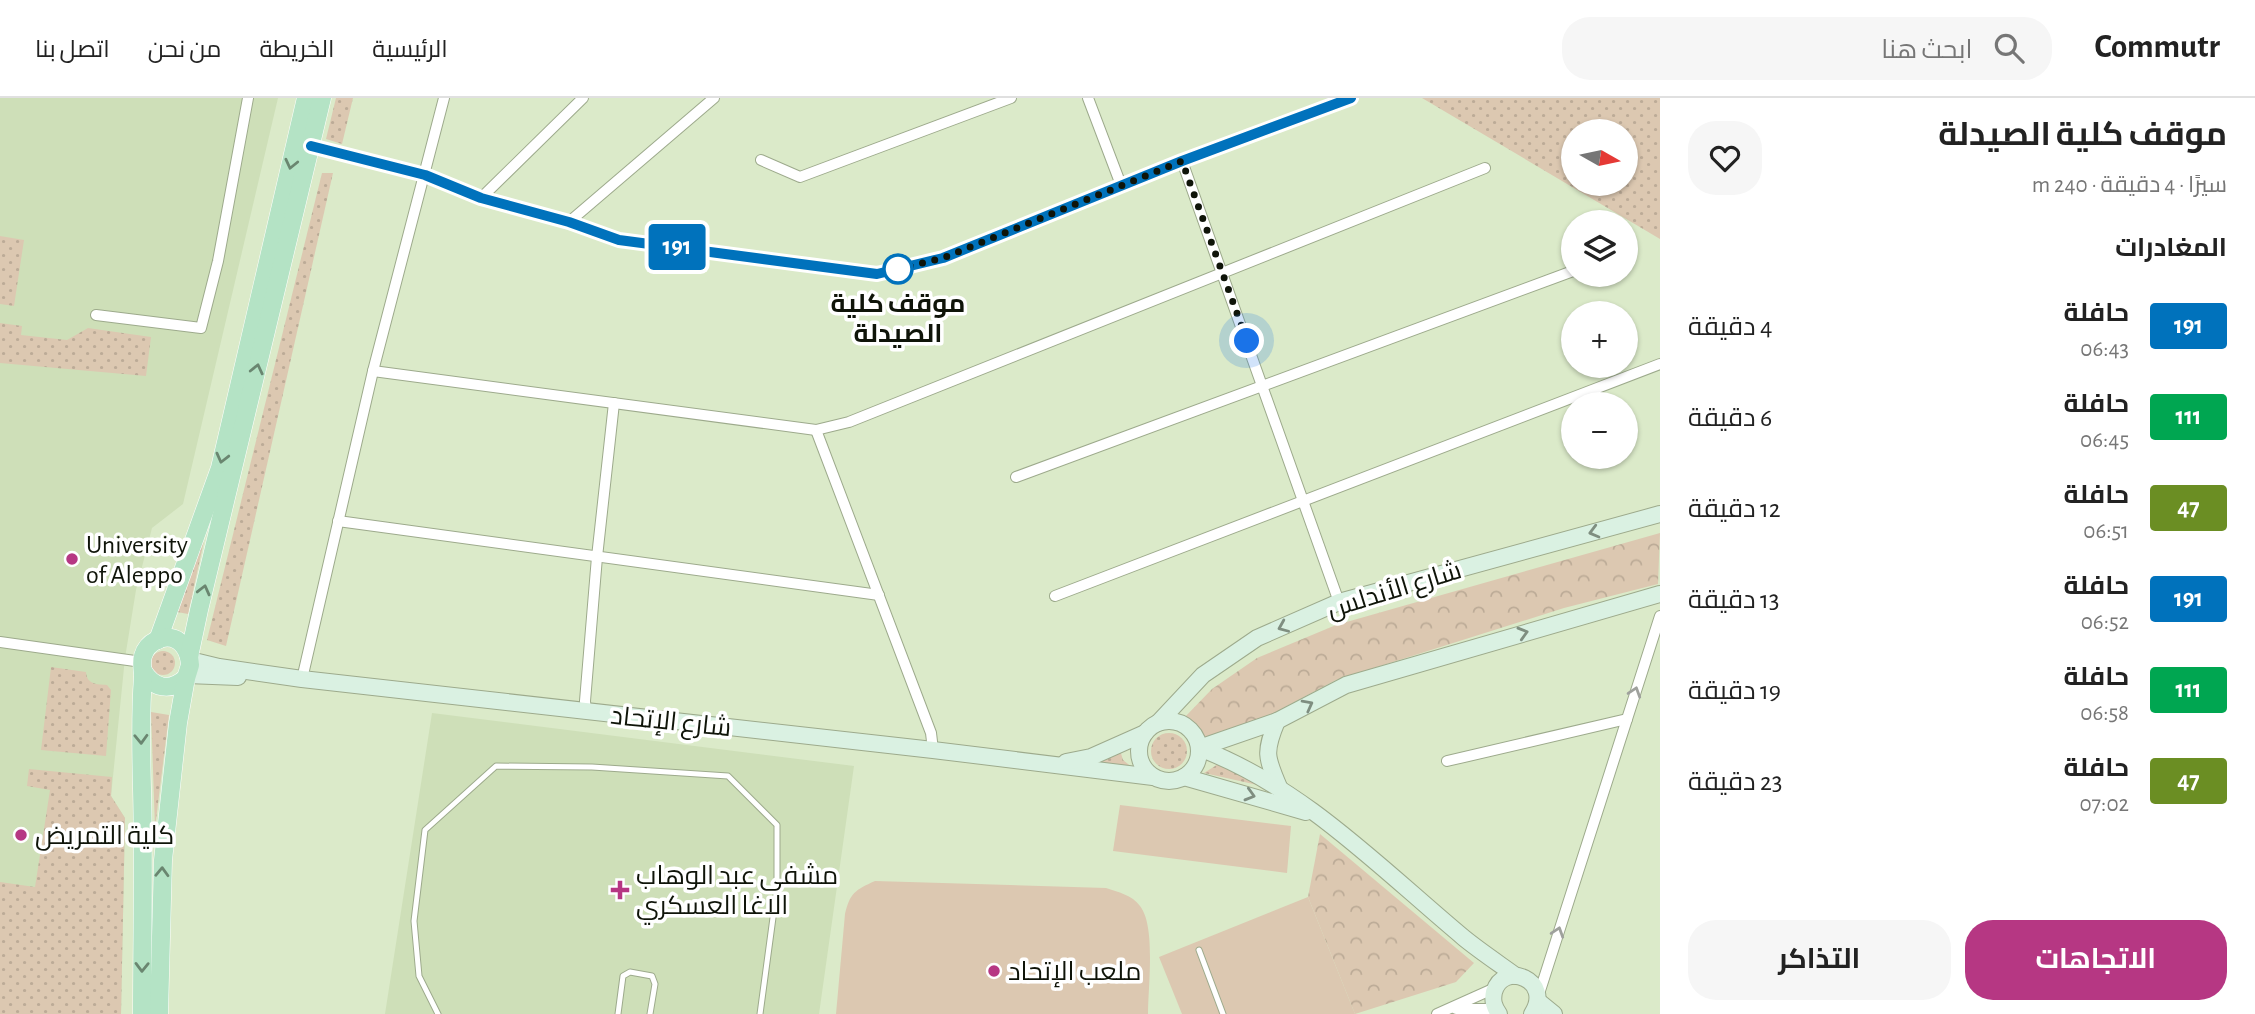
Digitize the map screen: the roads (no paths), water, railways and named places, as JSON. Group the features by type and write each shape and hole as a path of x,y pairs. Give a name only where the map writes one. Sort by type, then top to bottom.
{"main road":[{"path":"158,639 220,468 306,98"},
{"path":"159,1014 163,860 178,723 188,668 322,98"},
{"path":"142,1014 143,841 140,717 143,666 146,648 158,639 171,638 183,645 188,668 179,684 162,687 154,684 143,666"}],"street":[{"path":"96,315 201,328 218,261 248,98"},
{"path":"302,679 373,371 444,98"},
{"path":"481,198 583,98"},
{"path":"569,222 715,98"},
{"path":"761,160 800,177 1011,98"},
{"path":"1088,98 1121,185"},
{"path":"311,146 425,175 481,198 569,222 619,240 877,274 943,258 1182,161 1351,98"},
{"path":"1182,161 1339,602"},
{"path":"373,371 816,430 849,422 1485,168"},
{"path":"1016,477 1561,275"},
{"path":"1055,596 1660,364"},
{"path":"586,712 597,557 614,403"},
{"path":"816,430 931,733 933,750"},
{"name":"شارع الأندلس","path":"1049,765 1091,757 1151,728 1203,675 1257,638 1339,602 1660,514"},
{"path":"338,522 878,595"},
{"path":"1199,748 1277,721 1346,685 1660,594"},
{"path":"1536,1008 1660,616"},
{"path":"0,642 143,666"},
{"name":"شارع الإتحاد","path":"188,668 228,678 268,674 1153,777"},
{"path":"1447,761 1627,719"},
{"path":"1277,721 1268,744 1269,765 1279,787"},
{"path":"1176,722 1184,725 1196,739 1199,748 1194,768 1184,777 1168,781 1153,777 1143,768 1140,759 1140,741 1151,728 1176,722"},
{"path":"1199,748 1228,759 1279,787 1353,841 1466,940 1516,976 1531,982 1535,988 1536,1008"},
{"path":"1184,777 1318,815"},
{"path":"1466,940 1497,985"},
{"path":"1437,1014 1450,1010 1506,978 1516,976"},
{"path":"1450,1010 1498,1013 1493,995 1497,985"},
{"path":"1536,1008 1555,1014"}],"lane":[{"path":"438,1014 419,975 414,921 425,830 496,766 592,768 728,776 777,825 776,888 760,1014"},
{"path":"1199,950 1223,1014"},
{"path":"618,1014 623,976 630,972 652,976 654,984 650,1014"}],"place":[{"name":"موقف كلية الصيدلة","path":"898,269"},
{"name":"University of Aleppo","path":"72,559"},
{"name":"كلية التمريض","path":"21,835"},
{"name":"مشفى عبد الوهاب الاغا العسكري","path":"620,890"},
{"name":"ملعب الإتحاد","path":"994,971"}]}
